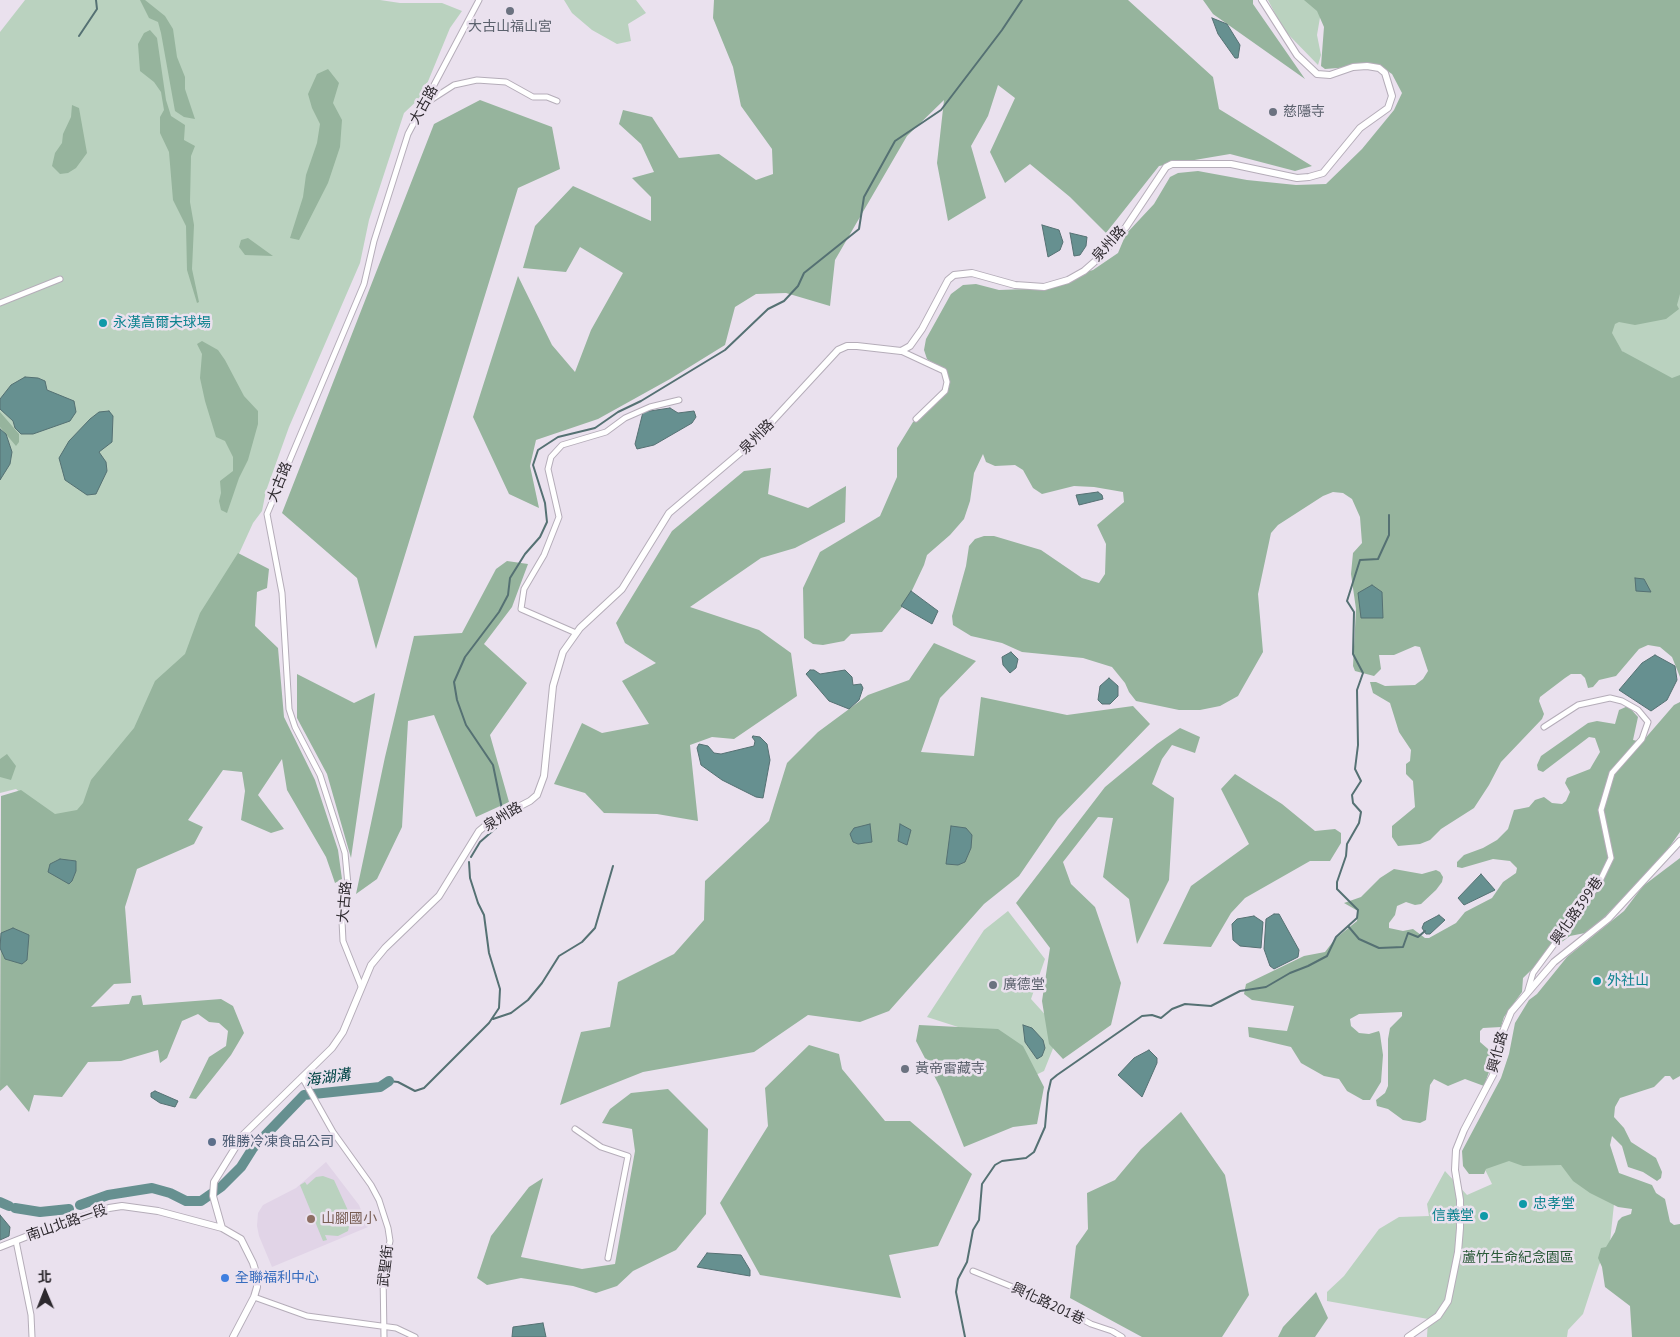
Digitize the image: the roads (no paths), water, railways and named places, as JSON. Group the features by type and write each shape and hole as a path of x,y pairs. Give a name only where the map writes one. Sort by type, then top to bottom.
{"street":[{"name":"大古路","path":"361,986 343,941 342,920 348,884 345,854 320,775 295,727 289,709 282,593 267,514 364,284 374,241 408,134 479,0"},
{"name":"泉州路","path":"222,1228 213,1193 214,1182 246,1132 272,1109 340,1038 371,965 385,948 439,896 479,831 490,821 530,801 537,794 544,776 551,702 557,670 563,652 576,633 622,589 669,513 754,442 838,350 847,346 857,346 901,351 915,341 948,280 958,273 972,273 1015,285 1044,286 1068,280 1084,271 1100,257 1113,242 1166,168 1172,164 1231,164 1297,178 1309,177 1323,173 1332,164 1350,138 1388,108 1392,96 1385,73 1379,68 1368,66 1353,67 1330,75 1317,74 1296,56 1262,0"},
{"path":"425,103 454,85 477,80 506,82 533,96 547,97 557,102"},
{"path":"0,303 60,279"},
{"path":"901,351 944,371 947,382 945,390 916,418"},
{"path":"576,633 521,609 524,589 544,555 559,517 548,469 551,457 562,445 606,432 625,418 650,406 678,400"},
{"name":"興化路399巷","path":"1528,990 1533,973 1598,885 1611,858 1601,810 1612,773 1642,738 1648,722 1638,710 1622,701 1610,698 1578,704 1544,727"},
{"name":"興化路","path":"1408,1337 1438,1316 1448,1301 1458,1252 1460,1228 1460,1200 1455,1170 1456,1150 1464,1130 1493,1076 1507,1019 1528,990 1554,962 1608,919 1680,841"},
{"name":"武聖街","path":"302,1077 333,1132 371,1185 379,1200 388,1228 390,1240 383,1272 384,1337"},
{"path":"575,1129 600,1147 628,1156 608,1258"},
{"name":"南山北路一段","path":"0,1247 100,1211 122,1206 158,1211 222,1228 241,1239 253,1262 258,1287 254,1297"},
{"path":"16,1241 31,1315 32,1337"},
{"name":"興化路201巷","path":"973,1271 1050,1302 1091,1324 1112,1331 1122,1337"},
{"path":"233,1337 254,1297 308,1316 396,1328 415,1337"}],"waterway":[{"path":"79,36 97,9 96,0"},
{"path":"502,809 493,765 466,725 457,700 454,682 465,657 499,612 508,595 510,578 525,554 540,537 547,522 545,503 533,465 538,450 558,437 595,428 618,412 641,401 725,350 768,309 784,301 798,286 804,273 859,229 864,197 895,141 941,110 1002,30 1022,0"},
{"path":"965,1337 956,1292 958,1279 967,1262 973,1230 979,1220 982,1184 995,1165 1002,1161 1026,1158 1034,1152 1045,1127 1051,1080 1142,1016 1152,1015 1161,1018 1172,1009 1185,1004 1211,1006 1240,991 1266,987 1290,973 1327,956 1336,937 1357,918 1358,910 1337,889 1337,882 1346,856 1347,844 1359,823 1361,812 1353,803 1352,795 1361,781 1355,769 1358,745 1357,690 1363,673 1353,654 1354,612 1347,601 1360,560 1378,559 1389,535 1389,515"},
{"path":"471,857 480,842 496,828 500,819"},
{"path":"389,1081 398,1082 415,1091 424,1088 489,1023 499,1008 500,989 489,953 484,915 470,878 469,862"},
{"path":"493,1019 511,1013 528,1000 542,983 559,956 582,942 595,928 613,866"},
{"path":"1348,926 1359,939 1379,948 1403,947 1408,933 1418,937 1425,931"},
{"name":"海湖溝","path":"80,1205 108,1195 152,1188 170,1193 186,1201 201,1201 221,1187 241,1167 253,1148 304,1095 380,1087 389,1081"},
{"name":"海湖溝","path":"0,1202 9,1206"},
{"name":"海湖溝","path":"15,1208 40,1212 69,1209"}],"place":[{"name":"大古山福山宮","path":"510,11"},
{"name":"慈隱寺","path":"1273,112"},
{"name":"永漢高爾夫球場","path":"103,323"},
{"name":"外社山","path":"1597,981"},
{"name":"廣德堂","path":"993,985"},
{"name":"黃帝雷藏寺","path":"905,1069"},
{"name":"雅勝冷凍食品公司","path":"212,1142"},
{"name":"忠孝堂","path":"1523,1204"},
{"name":"信義堂","path":"1484,1216"},
{"name":"山腳國小","path":"311,1219"},
{"name":"全聯福利中心","path":"225,1278"}],"park label":[{"name":"蘆竹生命紀念園區","path":"1518,1258"}]}
